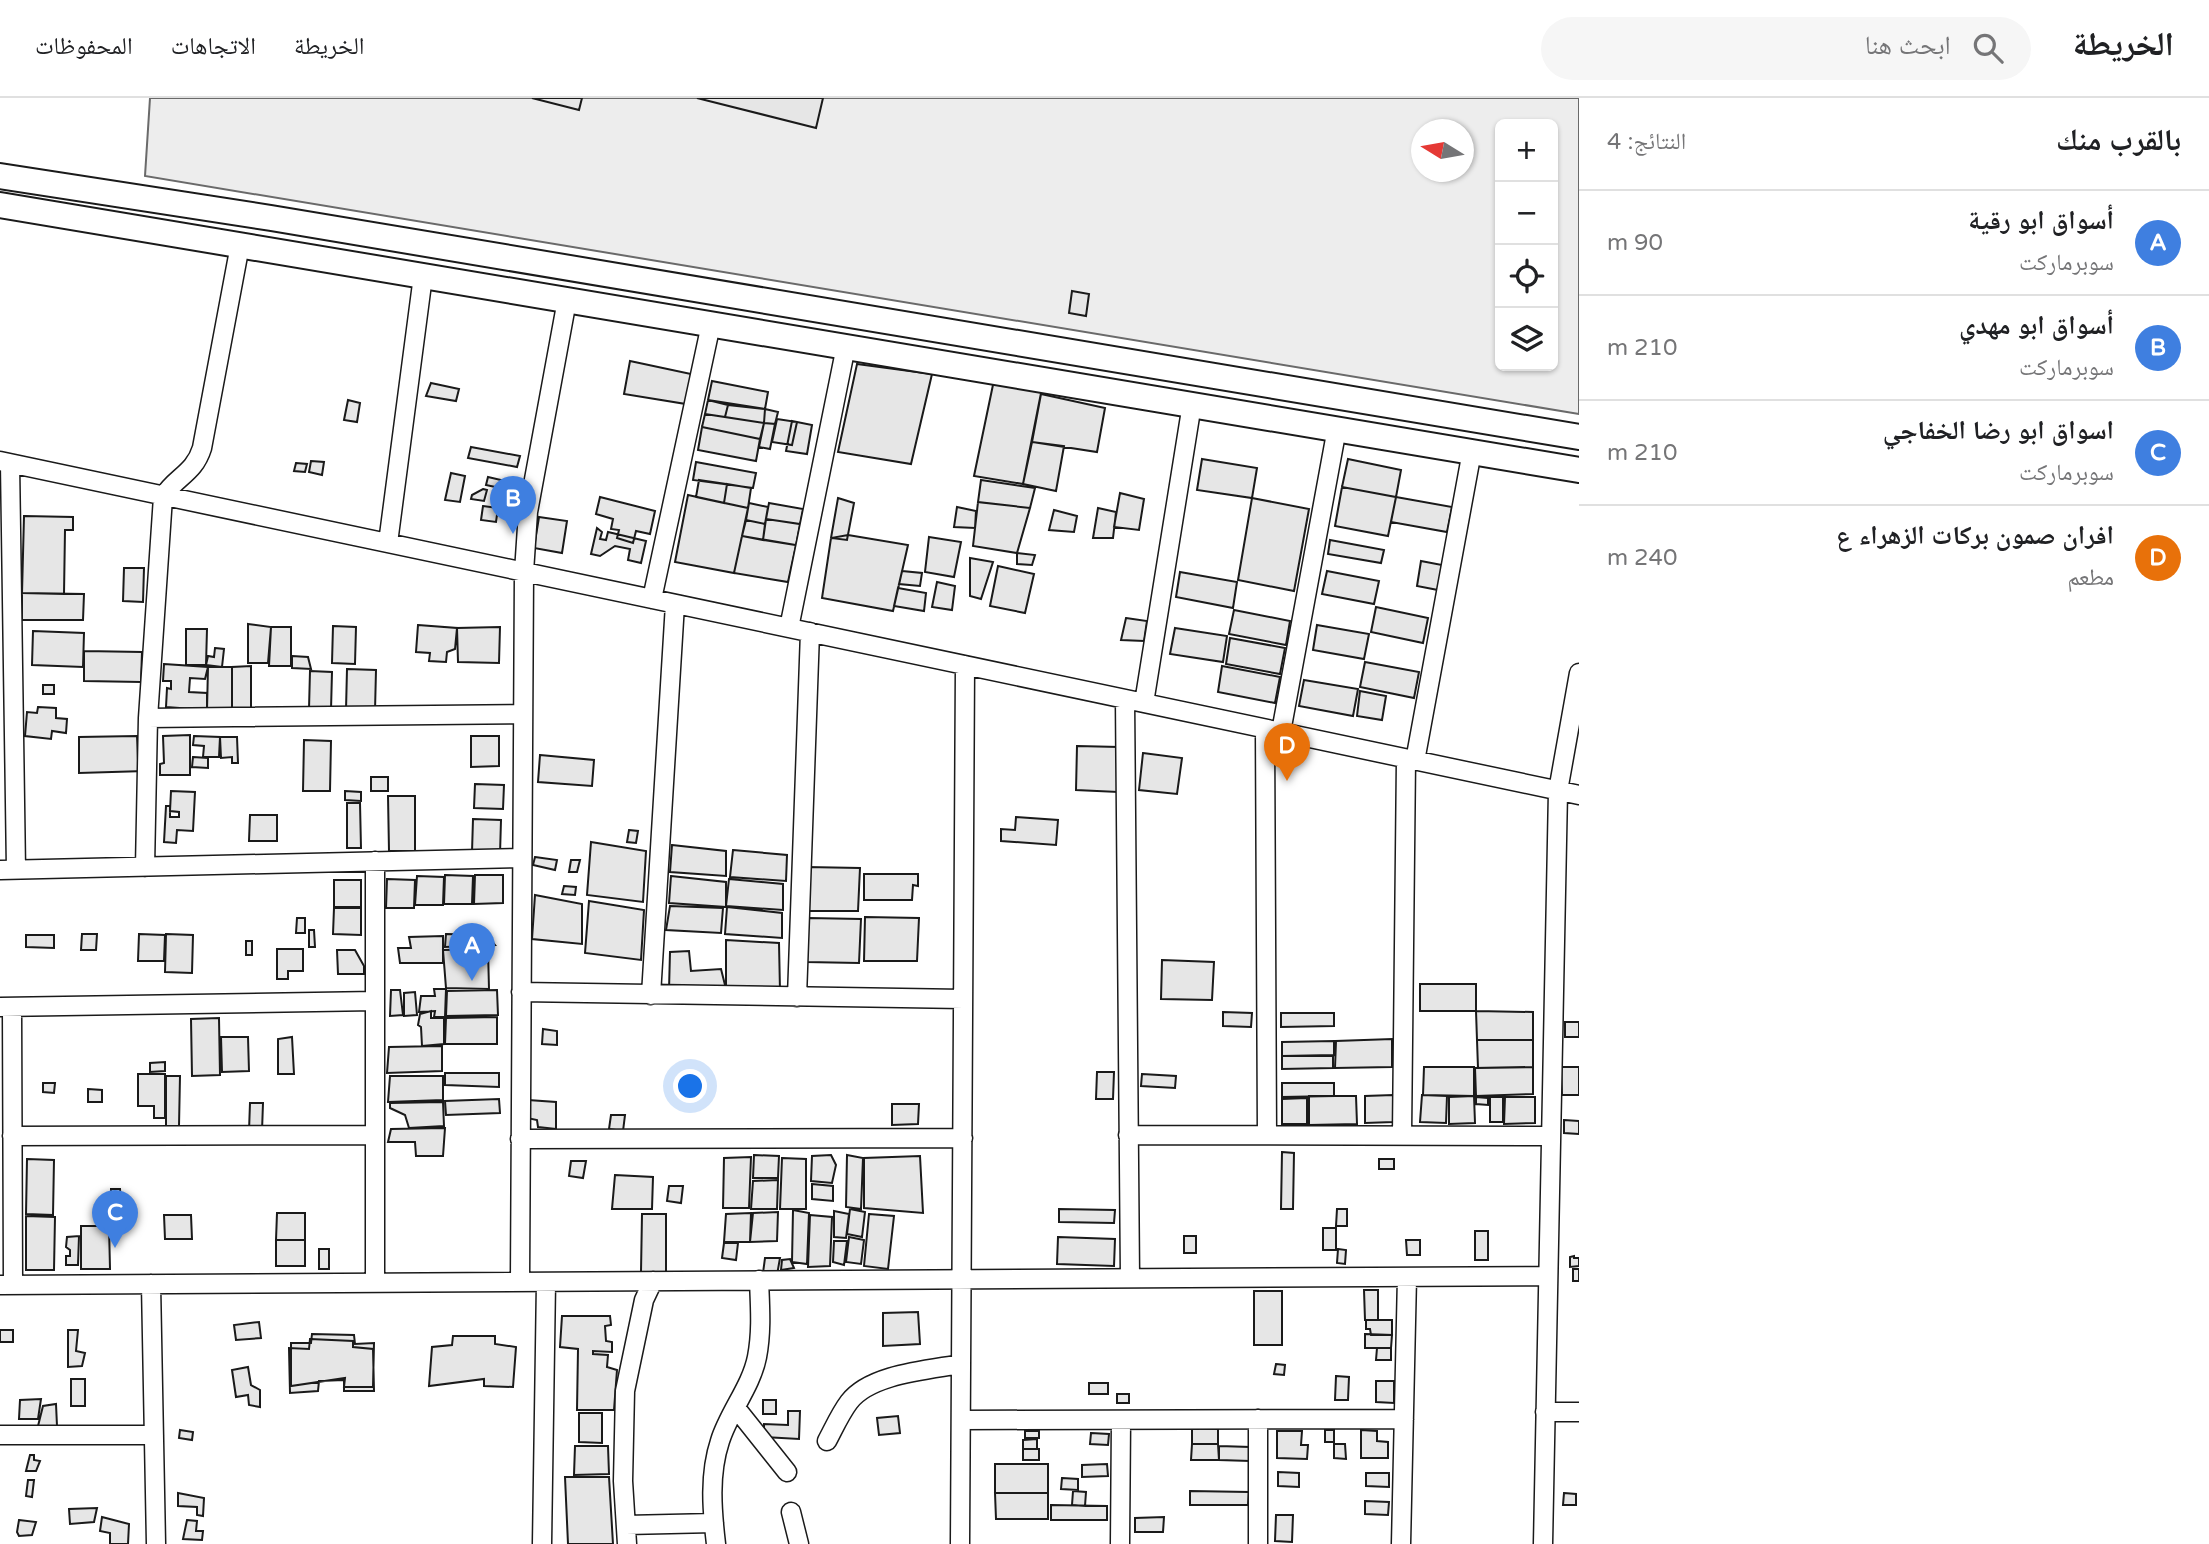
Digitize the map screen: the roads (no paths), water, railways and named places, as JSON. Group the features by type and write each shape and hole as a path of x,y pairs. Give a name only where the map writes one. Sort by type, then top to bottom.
{"street":[{"path":"0,176 271,218 1579,437"},
{"path":"0,205 1579,470"},
{"path":"145,867 148,718 163,497 171,486 189,472 200,457 240,245"},
{"path":"388,543 423,276"},
{"path":"520,1282 524,572 528,512 567,300"},
{"path":"652,599 711,324"},
{"path":"789,628 846,346"},
{"path":"1144,703 1192,404"},
{"path":"1267,1135 1273,731 1337,428"},
{"path":"1402,1135 1411,760 1472,451"},
{"path":"522,858 8,870 5,462 1579,795"},
{"path":"651,995 675,604"},
{"path":"797,997 810,632"},
{"path":"960,1544 965,666"},
{"path":"1543,1544 1558,791 1579,673"},
{"path":"1125,699 1130,1278"},
{"path":"148,718 523,715"},
{"path":"375,862 375,1283"},
{"path":"521,992 963,999"},
{"path":"375,1000 6,1007 12,1136 7,1285 1548,1276"},
{"path":"12,1136 375,1135"},
{"path":"1128,1135 1551,1136"},
{"path":"520,1139 962,1138"},
{"path":"1401,1544 1407,1277"},
{"path":"716,1544 713,1467 720,1439 757,1359 761,1332 759,1280"},
{"path":"627,1544 623,1480 625,1391 645,1300 653,1281"},
{"path":"542,1544 547,1282"},
{"path":"151,1284 156,1544"},
{"path":"827,1441 850,1401 870,1386 902,1374 961,1364"},
{"path":"736,1408 787,1472"},
{"path":"1545,1412 1579,1412"},
{"path":"1258,1419 1258,1544"},
{"path":"961,1420 1404,1419"},
{"path":"1120,1544 1121,1420"},
{"path":"0,1435 154,1434"},
{"path":"791,1512 799,1544"},
{"path":"626,1525 714,1523"}],"place":[{"name":"أسواق ابو مهدي","path":"513,534"},
{"name":"افران صمون بركات الزهراء ع","path":"1287,781"},
{"name":"أسواق ابو رقية","path":"472,981"},
{"name":"اسواق ابو رضا الخفاجي","path":"115,1248"}]}
